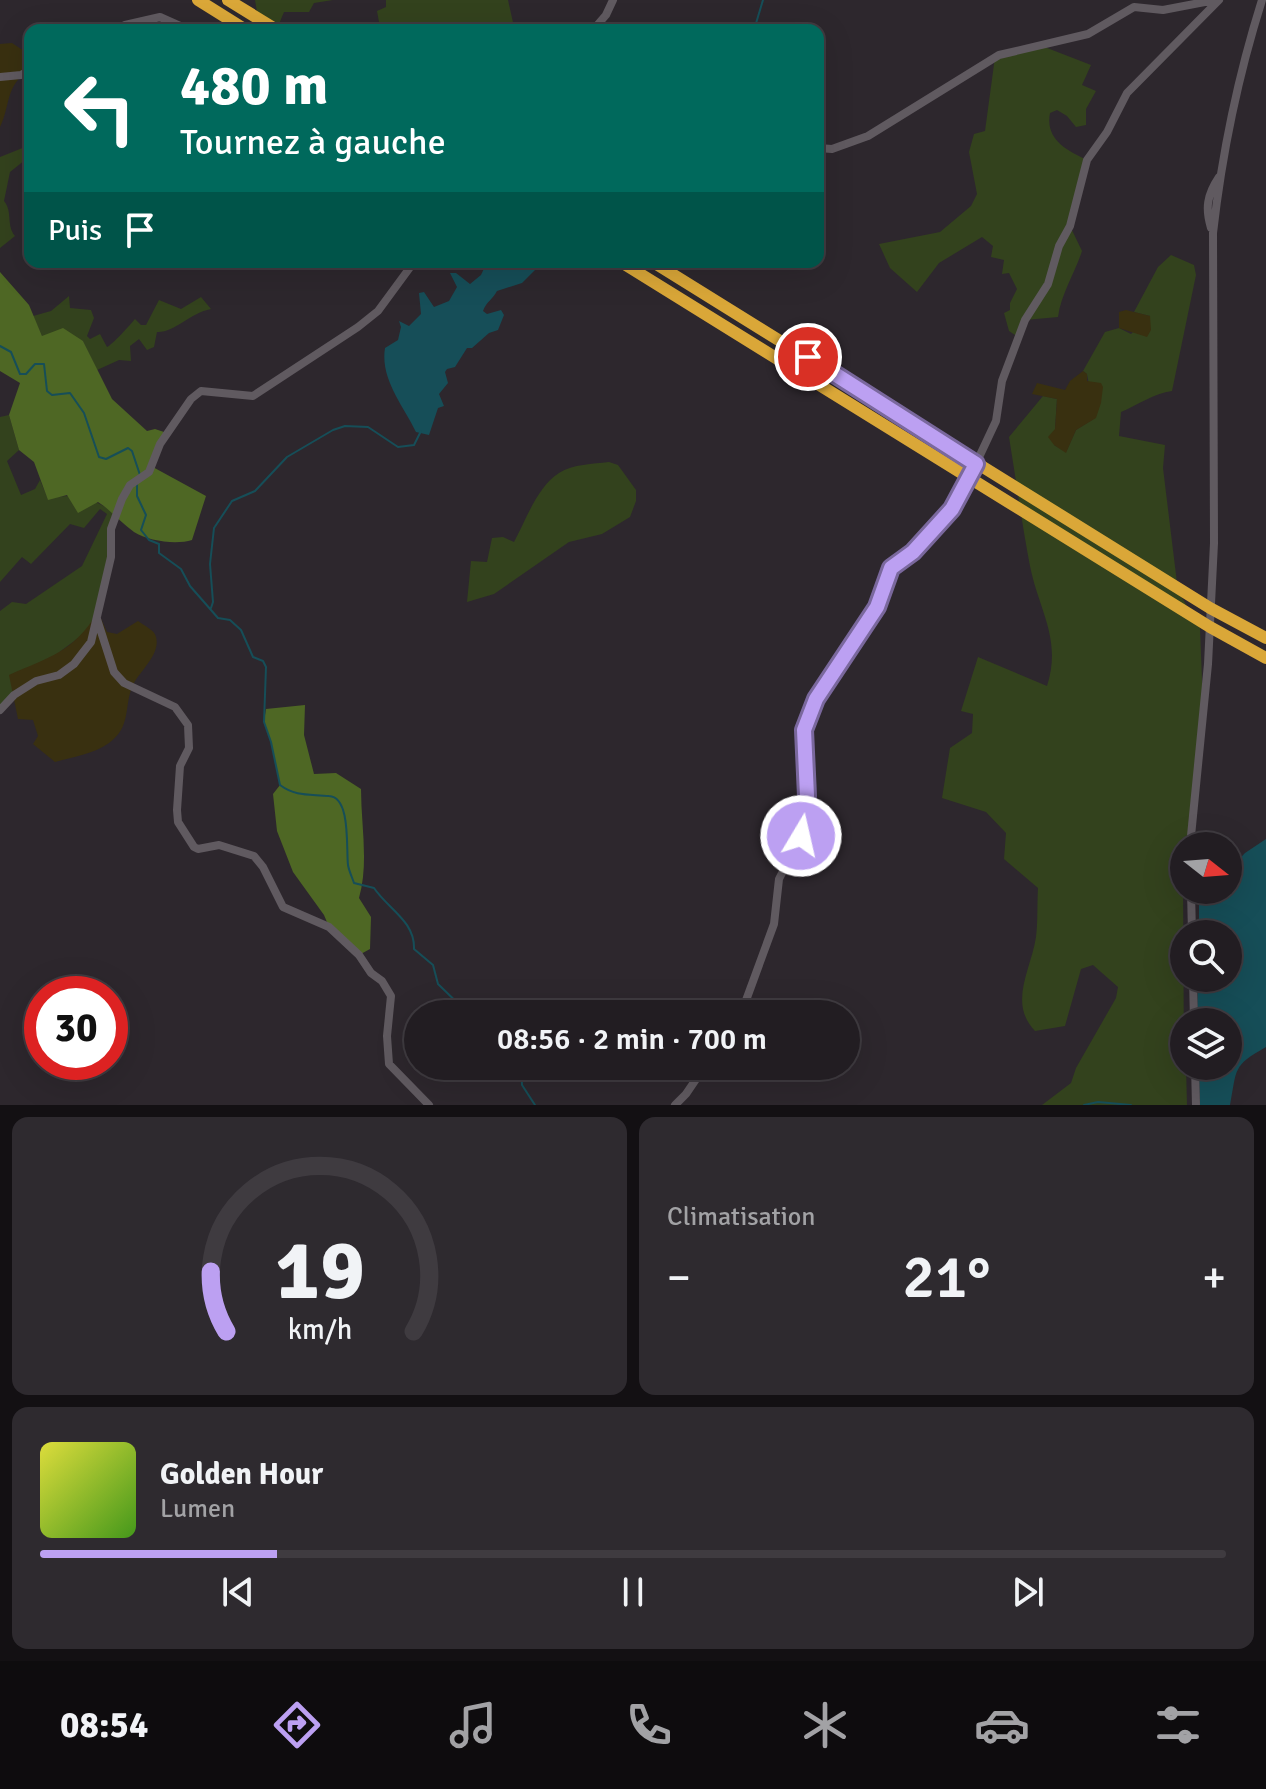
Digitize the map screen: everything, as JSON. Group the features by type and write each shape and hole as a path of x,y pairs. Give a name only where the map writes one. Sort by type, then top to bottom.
{"highway":[{"path":"198,0 236,24"},
{"path":"228,0 267,24"},
{"path":"631,268 1210,627 1266,658"},
{"path":"663,268 1210,608 1266,638"}],"street":[{"path":"598,24 613,0"},
{"path":"824,148 832,149 868,136 999,55 1088,34 1134,7 1163,10 1217,0"},
{"path":"746,1000 774,924 779,879 801,836 807,796 804,730 816,699 877,607 891,568 925,541 952,509 976,464 996,421 1002,381 1022,328 1048,284 1059,246 1070,226 1087,160 1107,132 1127,93 1217,0"},
{"path":"1191,832 1210,627 1214,543 1213,233 1220,175 1242,66 1262,0"},
{"path":"129,24 160,17 176,24"},
{"path":"0,77 24,73"},
{"path":"0,710 14,695 36,681 59,675 74,664 91,642 111,557 111,529 122,499 130,485 149,472 160,444 191,399 201,391 253,396 378,311 410,268"},
{"path":"97,619 114,672 124,683 175,707 188,725 189,748 180,766 177,810 178,822 194,847 219,845 254,856 283,907 329,927 359,955 391,996 387,1036 389,1064 429,1105"},
{"path":"675,1105 696,1080"},
{"path":"1195,1080 1196,1105"}],"green space":[{"path":"255,0 333,0 314,3 309,12 284,12 279,24 257,12"},
{"path":"386,0 508,0 513,24 378,24 377,11 386,7"},
{"path":"1042,46 1091,65 1082,85 1096,91 1086,109 1086,125 1076,127 1057,110 1050,113 1049,122 1054,137 1065,148 1087,160 1070,226 1082,251 1058,317 1025,320 1018,337 1009,331 1004,313 1010,310 1017,289 1009,273 1002,274 1004,260 991,257 993,246 982,237 939,263 917,292 890,268 879,244 940,232 971,206 977,194 969,152 974,134 985,131 995,57"},
{"path":"24,147 24,161 10,172 4,201 15,236 0,248 0,157"},
{"path":"1171,255 1194,265 1196,275 1172,391 1121,412 1119,436 1165,445 1163,468 1178,591 1200,628 1203,706 1189,832 1170,832 1170,904 1183,904 1183,920 1170,920 1170,992 1184,992 1184,1008 1170,1008 1170,1080 1186,1080 1187,1105 1042,1105 1071,1083 1076,1068 1116,998 1118,987 1093,965 1081,969 1065,1026 1035,1031 1027,1020 1022,998 1036,937 1038,888 1004,859 1006,833 986,812 942,798 950,748 972,733 973,714 961,711 978,657 1047,686 1051,669 1051,639 1030,566 1009,437 1043,396 1057,399 1054,445 1066,452 1076,430 1095,418 1087,374 1083,371 1105,332 1119,328 1131,334 1150,316 1134,312 1158,267"},
{"path":"0,272 29,305 42,336 63,328 83,341 112,399 147,431 155,429 167,433 151,466 206,496 192,540 170,542 140,535 98,502 78,513 67,495 48,500 34,462 19,450 9,415 20,383 0,371"},
{"path":"69,296 70,308 91,310 94,318 87,336 90,339 100,334 107,347 135,319 146,325 159,300 181,309 201,297 211,309 157,332 154,347 147,350 139,339 130,346 131,361 119,360 97,370 83,341 42,336 33,316 51,311"},
{"path":"9,415 19,450 7,461 21,495 35,489 40,480 48,499 67,496 84,498 116,514 108,577 93,621 0,710 0,611 12,602 26,604 82,566 107,514 100,509 84,528 70,524 31,564 22,557 0,582 0,417"},
{"path":"609,462 618,465 636,490 630,517 602,534 569,542 494,594 467,602 471,561 487,562 492,538 503,537 514,542 538,495 551,479 570,468"},
{"path":"305,705 304,735 314,774 336,773 361,789 364,858 359,898 371,917 370,949 359,955 329,927 293,872 277,831 273,794 280,785 264,722 266,709"}],"sand":[{"path":"12,43 24,51 24,74 12,89 0,127 0,44"},
{"path":"1126,310 1150,316 1151,330 1147,337 1119,328 1119,312"},
{"path":"1083,371 1087,374 1087,381 1101,383 1101,403 1096,418 1076,430 1066,453 1048,437 1055,429 1057,399 1032,394 1037,383 1065,390 1070,381"},
{"path":"98,612 107,632 117,634 138,621 153,632 157,644 132,687 124,724 116,737 97,750 55,762 33,744 38,736 33,720 18,719 9,675 60,652 79,636"}],"water":[{"path":"484,268 537,268 522,283 497,291 486,305 483,311 487,314 501,310 504,315 498,330 489,333 472,348 467,348 455,367 447,369 448,383 439,394 444,406 438,408 429,435 416,432 389,381 385,348 398,340 399,321 409,326 421,314 419,293 424,292 434,307 449,301 457,287 450,273 456,273 470,284"},
{"path":"1266,839 1266,1047 1242,1064 1242,1008 1197,1008 1198,992 1242,992 1242,920 1199,920 1199,904 1242,904 1242,856"},
{"path":"1199,1080 1235,1080 1230,1105 1200,1105"}],"waterway":[{"path":"756,24 763,0"},
{"path":"0,346 11,352 20,374 26,374 35,364 44,364 47,391 52,395 70,393 84,413 99,457 106,459 128,448 132,451 140,475"},
{"path":"211,608 210,564 214,528 232,501 255,491 287,457 333,430 345,426 368,427 398,447 414,445 421,431"},
{"path":"137,484 137,496 146,515 141,530 149,540 159,544 159,553 181,569 190,586 218,618 230,620 241,630 253,657 263,661 266,667 264,722 280,785 298,793 329,796 341,805 348,865 354,883 374,888 400,916 410,931 414,949 433,965 438,984 455,1000"},
{"path":"522,1080 535,1105"},
{"path":"1084,1105 1098,1102 1131,1105"}],"route":[{"path":"801,836 807,796 804,730 816,699 877,607 891,568 925,541 952,509 976,464 808,357"}]}
